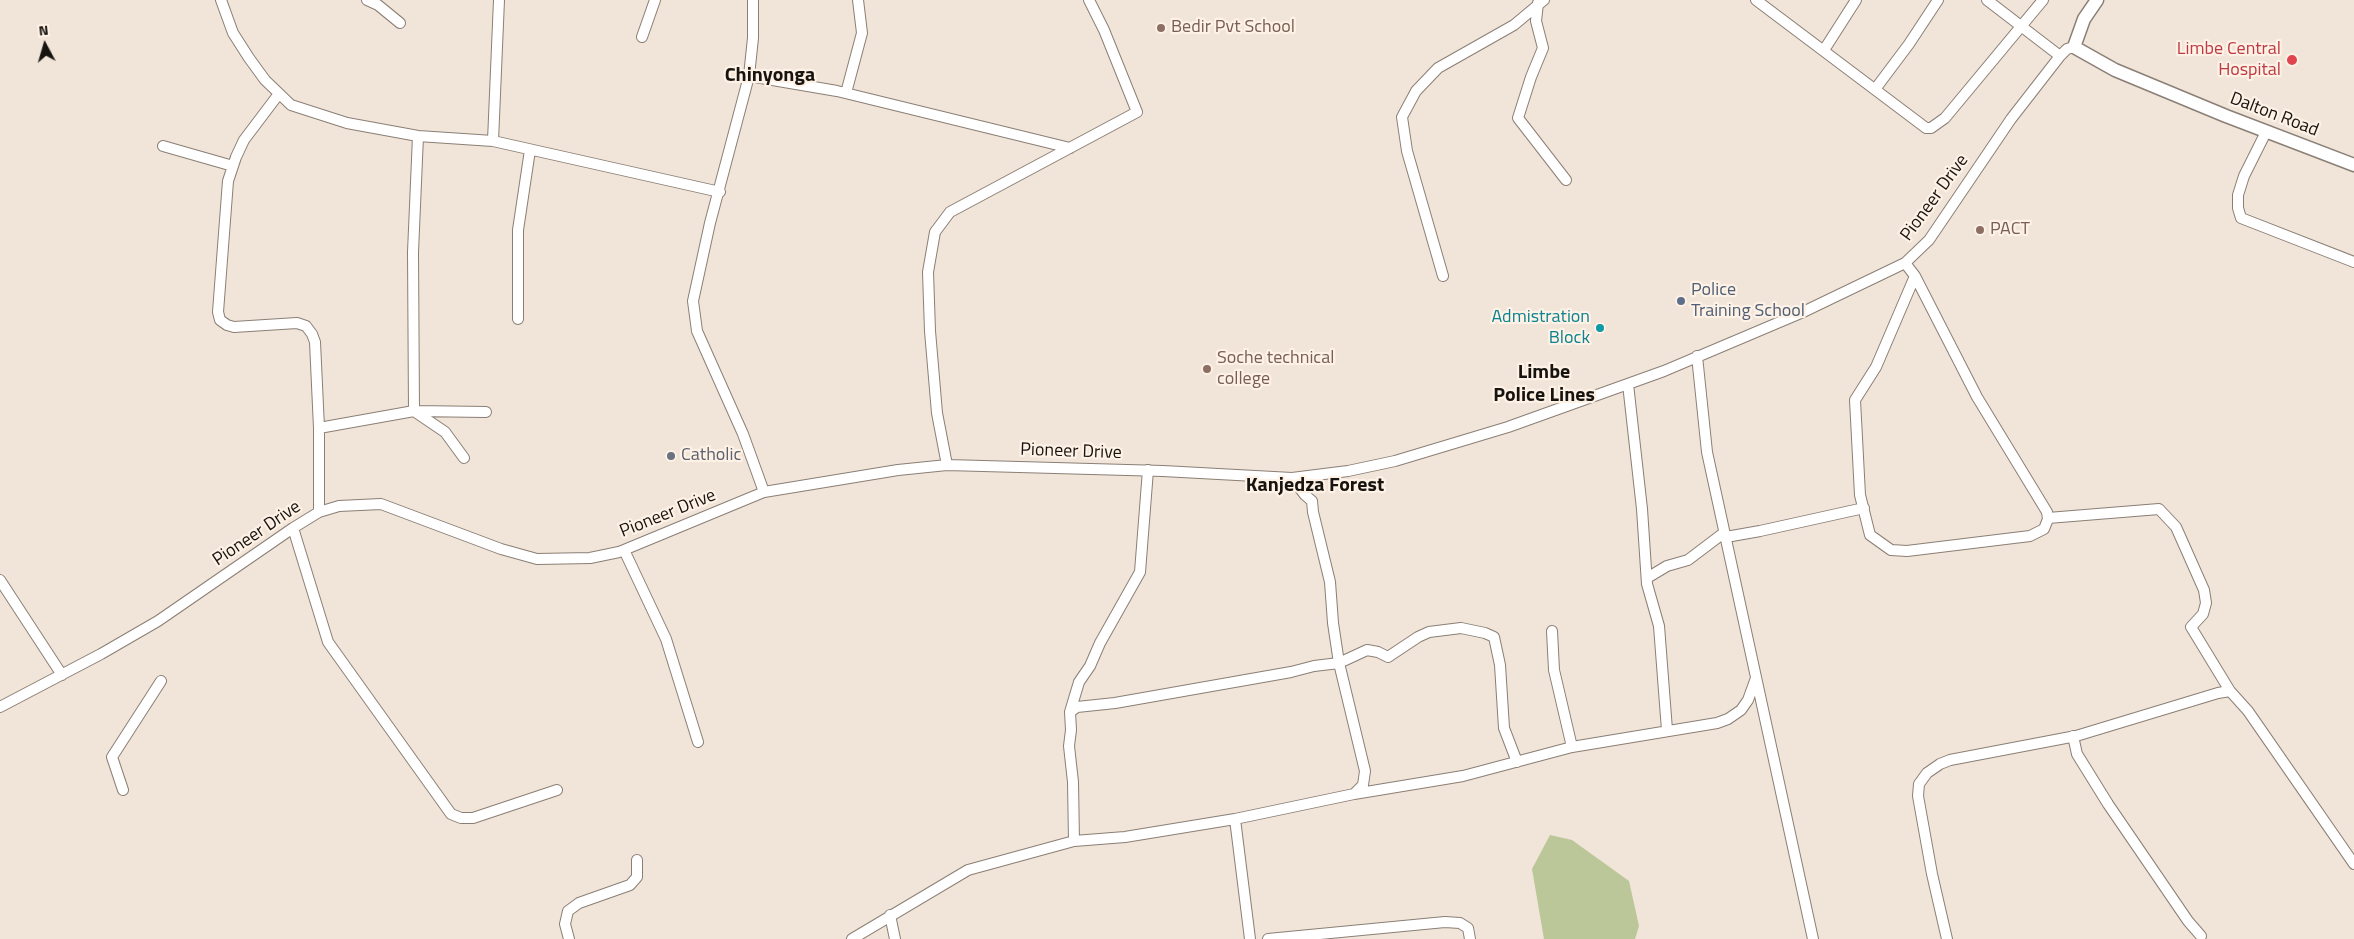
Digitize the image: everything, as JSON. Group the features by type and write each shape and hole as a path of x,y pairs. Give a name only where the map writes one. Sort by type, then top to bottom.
{"main road":[{"path":"2074,47 2084,19 2097,0"},
{"name":"Dalton Road","path":"2074,47 2115,70 2266,132 2354,165"}],"street":[{"path":"221,0 233,32 249,58 278,95 291,105 347,123 418,136 493,141 720,192"},
{"path":"367,0 378,5 400,23"},
{"path":"493,141 498,0"},
{"path":"642,37 655,0"},
{"path":"753,0 753,38 749,76 698,272 693,301 697,332 742,434 764,492"},
{"path":"846,93 862,33 858,0"},
{"path":"947,465 937,413 930,331 928,272 935,232 950,212 1137,112 1104,30 1089,0"},
{"path":"1756,0 1876,88 1926,128 1936,126 1945,118 2043,0"},
{"path":"1824,50 1856,0"},
{"path":"1876,88 1909,44 1938,0"},
{"path":"1987,0 2060,56"},
{"path":"1540,2 1536,21 1543,48 1530,77 1518,118 1566,180"},
{"path":"1442,276 1406,150 1402,117 1416,91 1438,68 1514,25 1540,2"},
{"name":"Pioneer Drive","path":"0,707 62,675 158,621 293,528 319,512 339,506 380,504 501,549 538,559 590,558 624,550 764,492 898,470 947,465 1148,470 1292,478 1348,471 1395,461 1508,427 1664,371 1801,313 1904,263 1929,240 2011,119 2060,56 2066,49 2074,47"},
{"path":"749,76 846,93 1070,148"},
{"path":"278,95 244,140 228,181 218,306 220,320 226,325 234,327 298,323 306,326 315,342 320,428 319,512"},
{"path":"2266,132 2244,176 2238,195 2238,208 2241,218 2354,262"},
{"path":"414,410 413,252 418,136"},
{"path":"163,146 233,166"},
{"path":"518,319 518,230 530,150"},
{"path":"1904,263 1915,276 1977,397 2043,505 2048,518 2044,529 2030,536 1907,550 1891,550 1870,535 1860,495 1855,400 1876,367 1915,276"},
{"path":"1697,356 1707,452 1813,939"},
{"path":"1628,384 1642,509 1647,578 1659,626 1667,730"},
{"path":"414,410 445,432 464,458"},
{"path":"320,428 414,410 486,412"},
{"path":"1074,841 1073,782 1069,746 1071,730 1070,712 1079,682 1140,572 1148,470"},
{"path":"1292,478 1312,501 1330,582 1339,663 1365,771 1363,785 1354,794"},
{"path":"1647,578 1667,566 1688,560 1721,536 1726,537 1864,508"},
{"path":"2048,518 2159,509 2176,527 2204,590 2206,603 2203,614 2191,627 2230,691 2248,711 2354,864"},
{"path":"293,528 328,642 451,814 461,818 473,818 557,790"},
{"path":"624,550 666,638 698,742"},
{"path":"0,580 62,675"},
{"path":"1070,712 1077,707 1115,703 1339,663 1367,650 1390,657 1418,637 1429,632 1461,628 1494,637 1500,666 1504,728 1517,762"},
{"path":"1552,631 1554,670 1572,747"},
{"path":"852,939 968,870 1074,841 1125,838 1235,819 1354,794 1463,776 1572,747 1728,720 1741,710 1748,700 1756,678"},
{"path":"123,790 112,757 161,681"},
{"path":"1947,939 1930,864 1918,796 1920,784 1927,773 1950,760 2073,736 2230,691"},
{"path":"2073,736 2077,754 2108,804 2182,913 2200,936"},
{"path":"1235,819 1250,939"},
{"path":"569,939 565,924 568,911 579,903 630,885 637,877 637,860"},
{"path":"890,915 895,939"},
{"path":"1268,939 1445,922 1460,923 1468,928 1470,939"}],"green space":[{"path":"1550,835 1572,840 1629,881 1639,926 1635,939 1544,939 1532,869"}],"place":[{"name":"Bedir Pvt School","path":"1161,28"},
{"name":"Limbe Central Hospital","path":"2292,60"},
{"name":"PACT","path":"1980,230"},
{"name":"Police Training School","path":"1681,301"},
{"name":"Admistration Block","path":"1600,328"},
{"name":"Soche technical college","path":"1207,369"},
{"name":"Catholic","path":"671,456"}],"district":[{"name":"Chinyonga","path":"770,76"},
{"name":"Limbe Police Lines","path":"1544,384"},
{"name":"Kanjedza Forest","path":"1315,486"}]}
